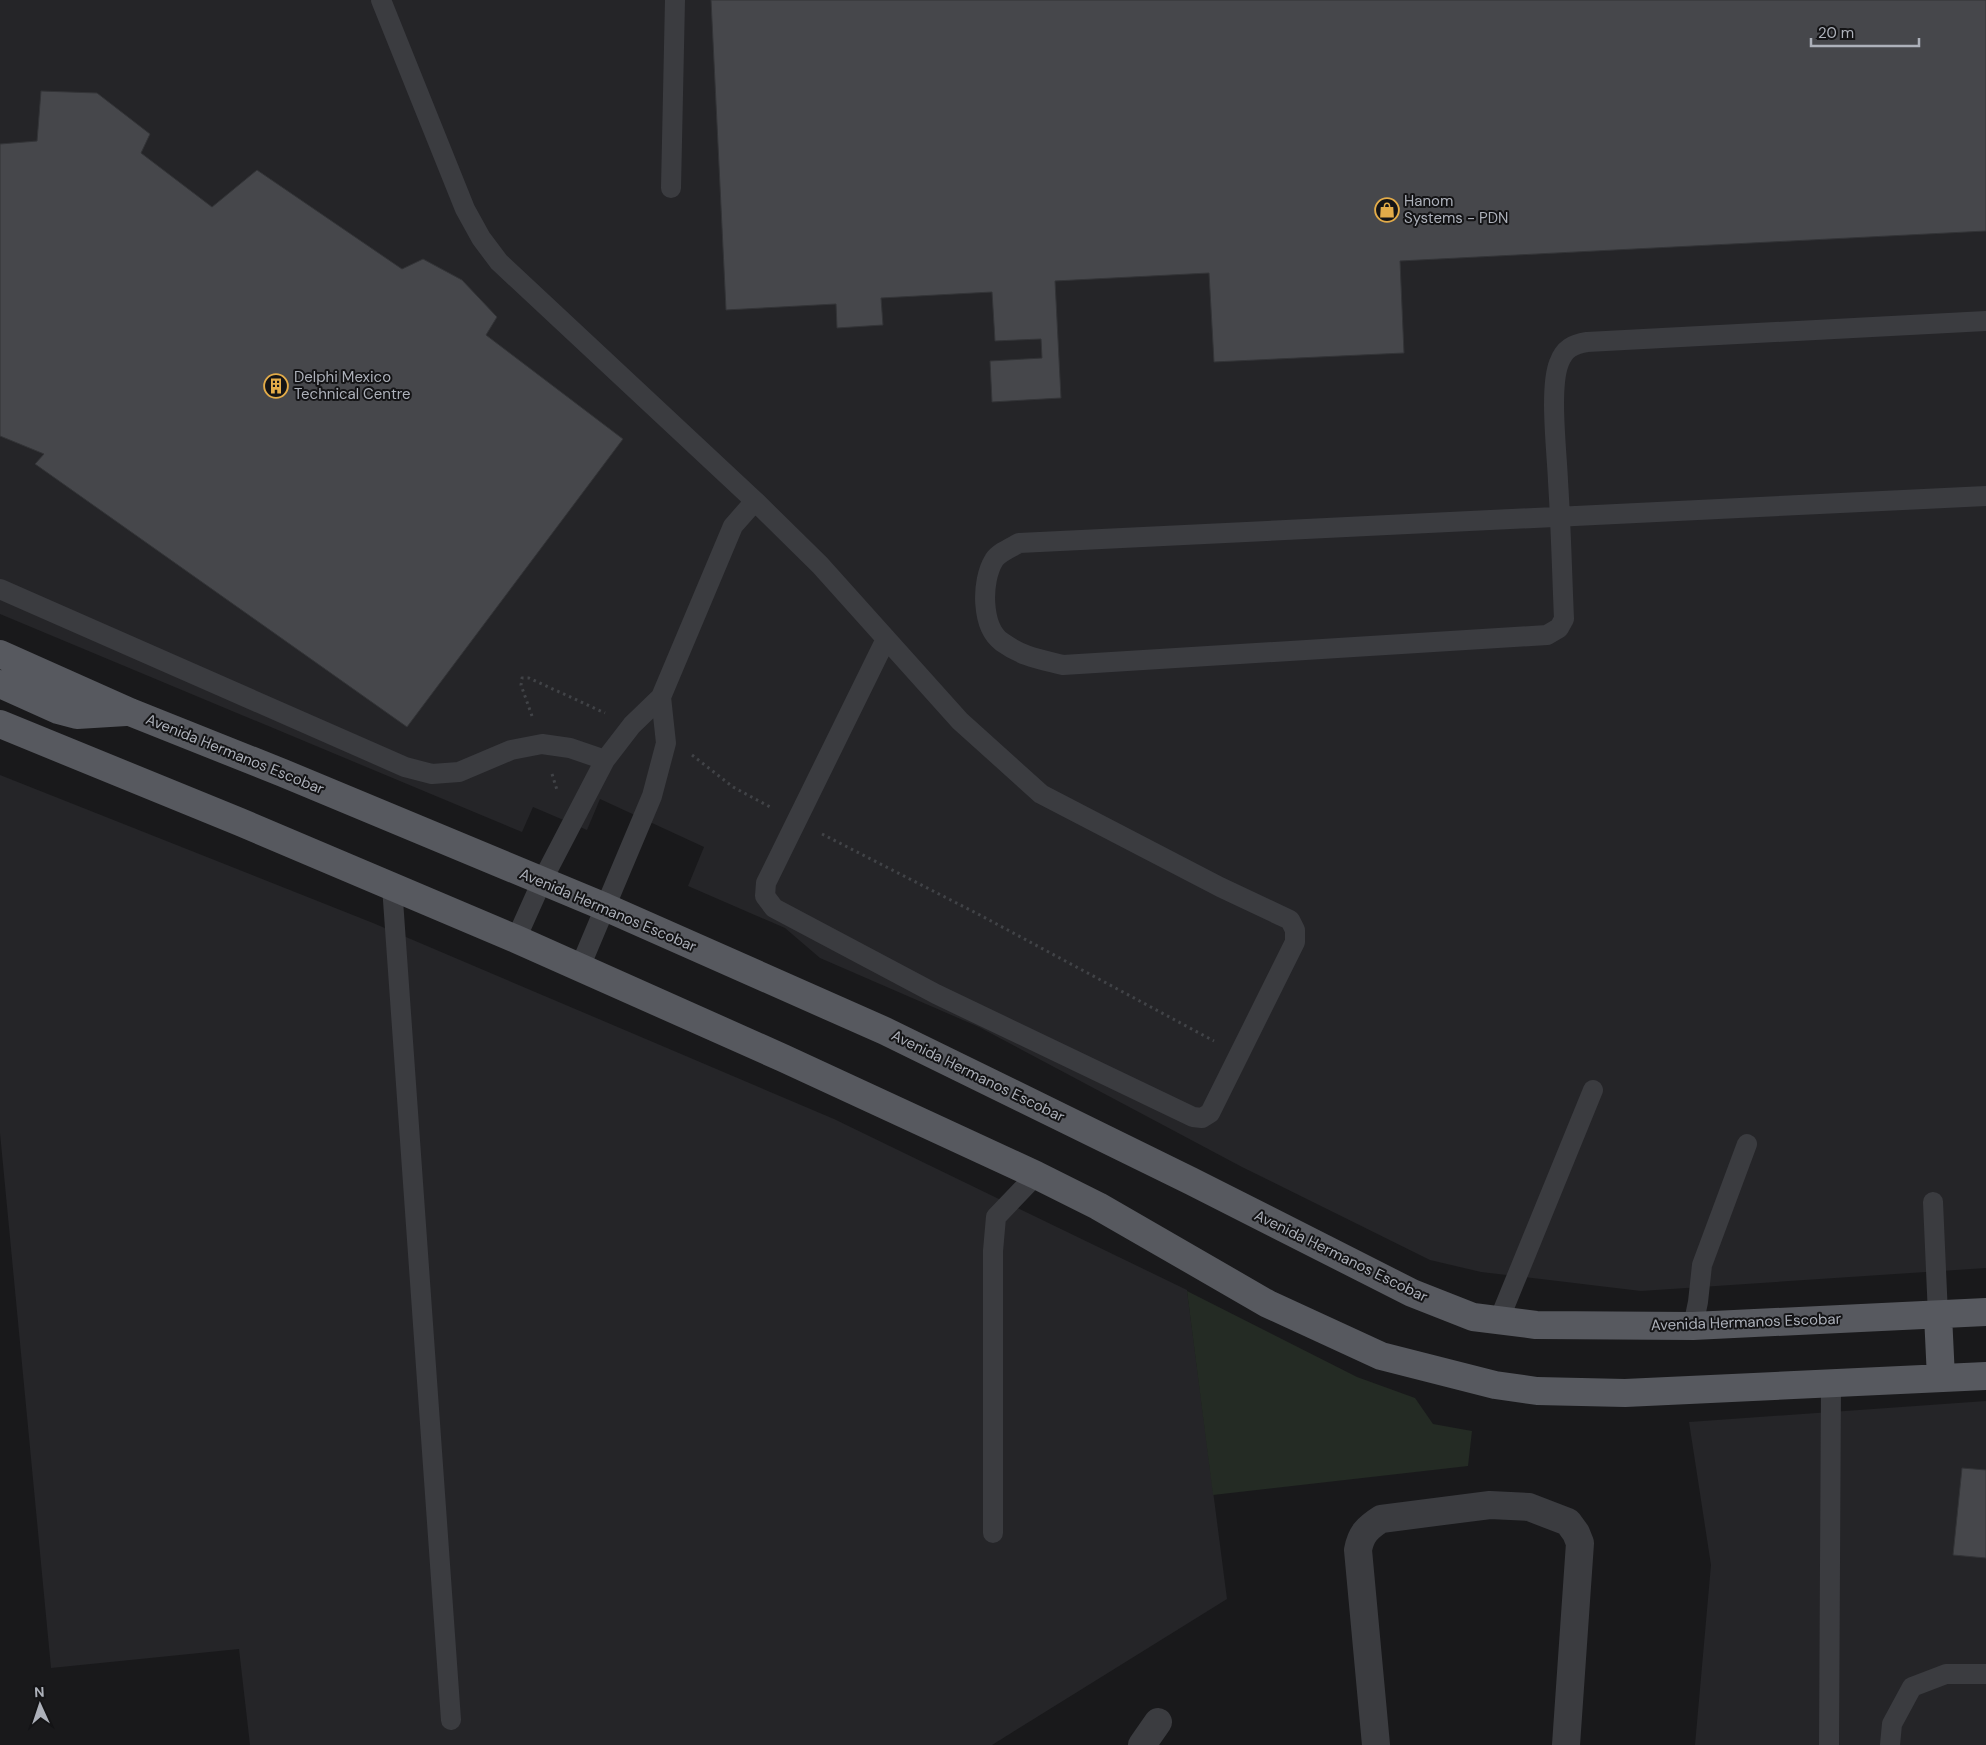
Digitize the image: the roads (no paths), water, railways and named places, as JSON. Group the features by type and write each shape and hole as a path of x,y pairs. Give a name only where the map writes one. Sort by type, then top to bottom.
{"main road":[{"name":"Avenida Hermanos Escobar","path":"0,654 130,712 605,907 885,1031 1191,1181 1412,1293 1473,1317 1536,1326 1693,1326 1986,1312"},
{"path":"0,684 58,710 77,715 130,712"},
{"path":"0,724 392,886 580,967 783,1058 1036,1175 1098,1206 1268,1304 1381,1356 1495,1385 1537,1391 1625,1393 1986,1376"},
{"path":"1938,1315 1941,1378"}],"street":[{"path":"1376,1745 1358,1550 1360,1540 1367,1528 1381,1519 1490,1505 1529,1507 1555,1516 1568,1522 1576,1532 1580,1543 1566,1745"},
{"path":"1142,1745 1158,1722"}],"lane":[{"path":"381,0 465,209 485,244 499,262 755,501 820,565 960,721 1041,794 1211,883 1290,920 1296,930 1295,942 1210,1112 1202,1118 1193,1117 919,985 774,908 765,896 766,883 886,639"},
{"path":"671,188 675,0"},
{"path":"1986,321 1587,342 1574,344 1567,349 1559,363 1555,385 1560,516 1564,619 1559,628 1547,635 1063,665 1025,656 1000,641 989,624 984,584 994,558 1019,543 1560,516 1986,496"},
{"path":"516,939 542,881 605,760 632,725 661,697 733,526 755,501"},
{"path":"0,589 405,767 432,774 459,772 511,750 542,744 570,748 605,760"},
{"path":"580,967 652,796 666,743 661,697"},
{"path":"392,886 451,1720"},
{"path":"1499,1320 1592,1090"},
{"path":"1693,1326 1702,1265 1747,1144"},
{"path":"993,1533 993,1251 996,1217 1036,1175"},
{"path":"1933,1202 1938,1315"},
{"path":"1829,1745 1831,1383"},
{"path":"1890,1745 1892,1724 1912,1687 1946,1674 1986,1674"}],"place":[{"name":"Hanom Systems - PDN","path":"1387,210"},
{"name":"Delphi Mexico Technical Centre","path":"276,386"}]}
